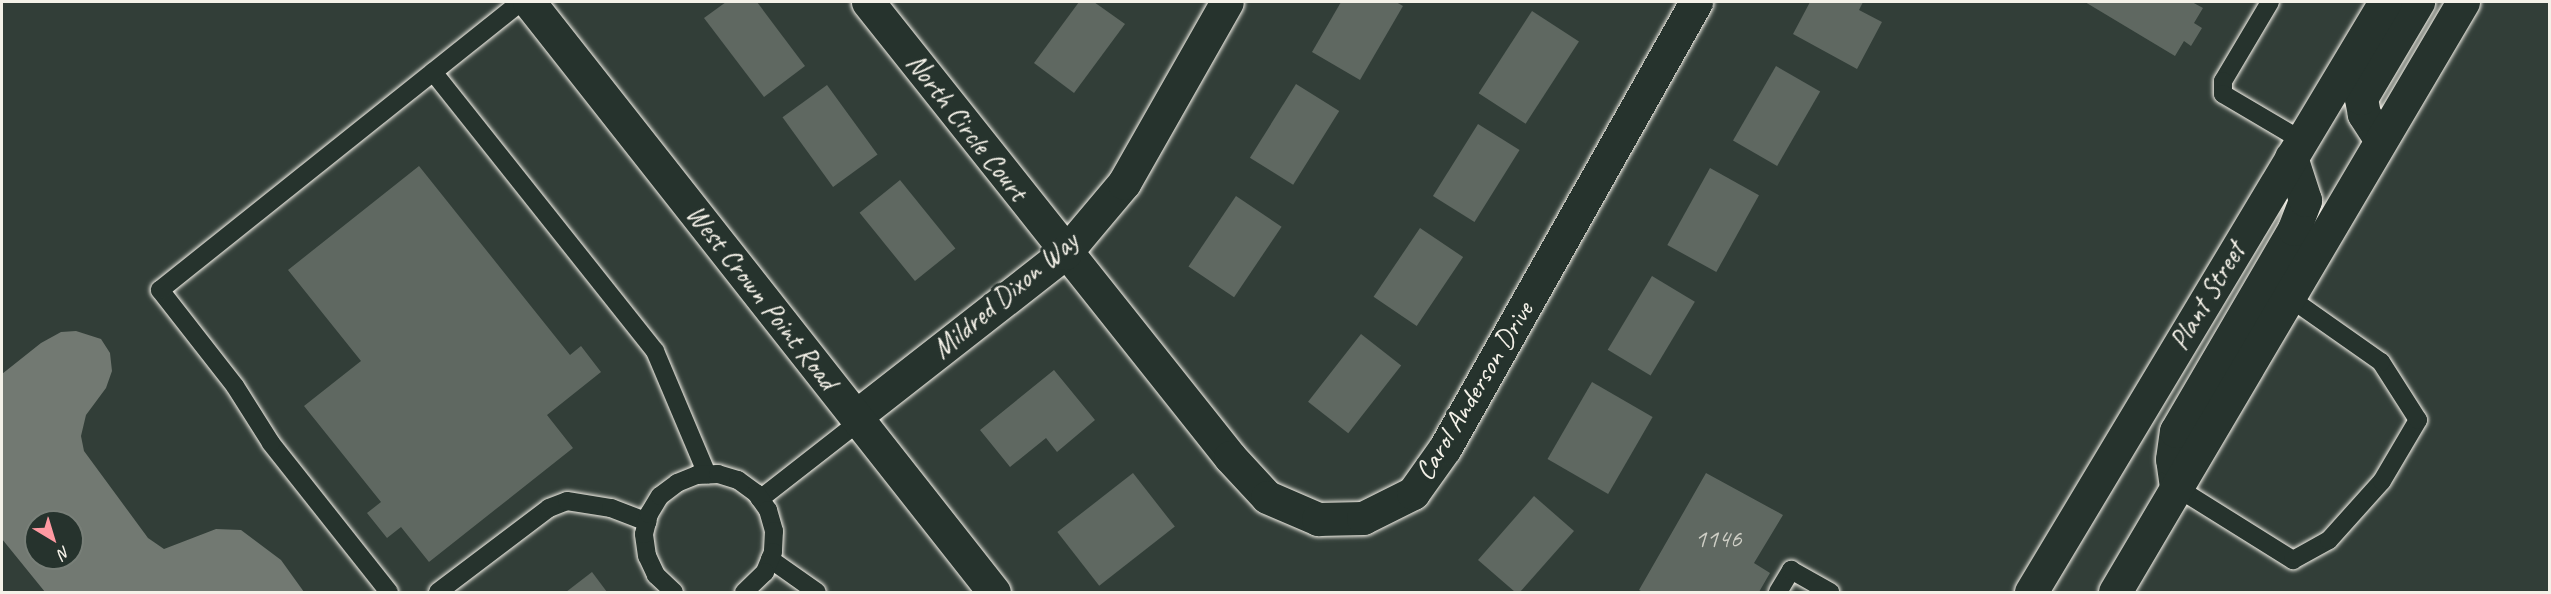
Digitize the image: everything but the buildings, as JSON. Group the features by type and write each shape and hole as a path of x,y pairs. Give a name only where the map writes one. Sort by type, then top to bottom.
{"street":[{"name":"West Crown Point Road","path":"529,2 994,592"},
{"name":"North Circle Court","path":"868,2 1065,253"},
{"name":"Mildred Dixon Way","path":"858,418 1065,253 1124,183 1227,2"},
{"name":"Carol Anderson Drive","path":"1065,253 1267,497 1318,519 1363,518 1413,493 1445,448 1696,2"},
{"name":"Plant Street","path":"2031,592 2385,2"},
{"path":"2380,139 2364,114 2361,98 2418,2"},
{"path":"2115,592 2287,296 2463,2"},
{"path":"2176,487 2172,459 2176,431 2294,229 2306,200 2296,148"}],"lane":[{"path":"389,592 271,443 234,386 160,290 521,2"},
{"path":"2270,2 2223,81 2223,94 2296,148"},
{"path":"433,72 655,351 707,474"},
{"path":"2176,487 2293,560 2329,540 2382,482 2418,420 2381,362 2287,296"},
{"path":"760,499 858,418"},
{"path":"674,592 656,575 646,556 647,522 660,496 677,483 707,474 738,480 760,499 774,531 770,560 765,572 744,592"},
{"path":"438,592 549,508 567,501 611,508 647,522"},
{"path":"770,560 817,592"},
{"path":"1778,592 1791,570 1830,592"}],"shaded area":[{"path":"76,331 101,339 110,353 112,371 106,388 86,415 81,436 84,451 148,538 164,549 216,529 241,530 281,560 304,592 45,592 27,570 84,570 84,510 24,510 24,566 2,539 2,374 41,343 61,332"}]}
